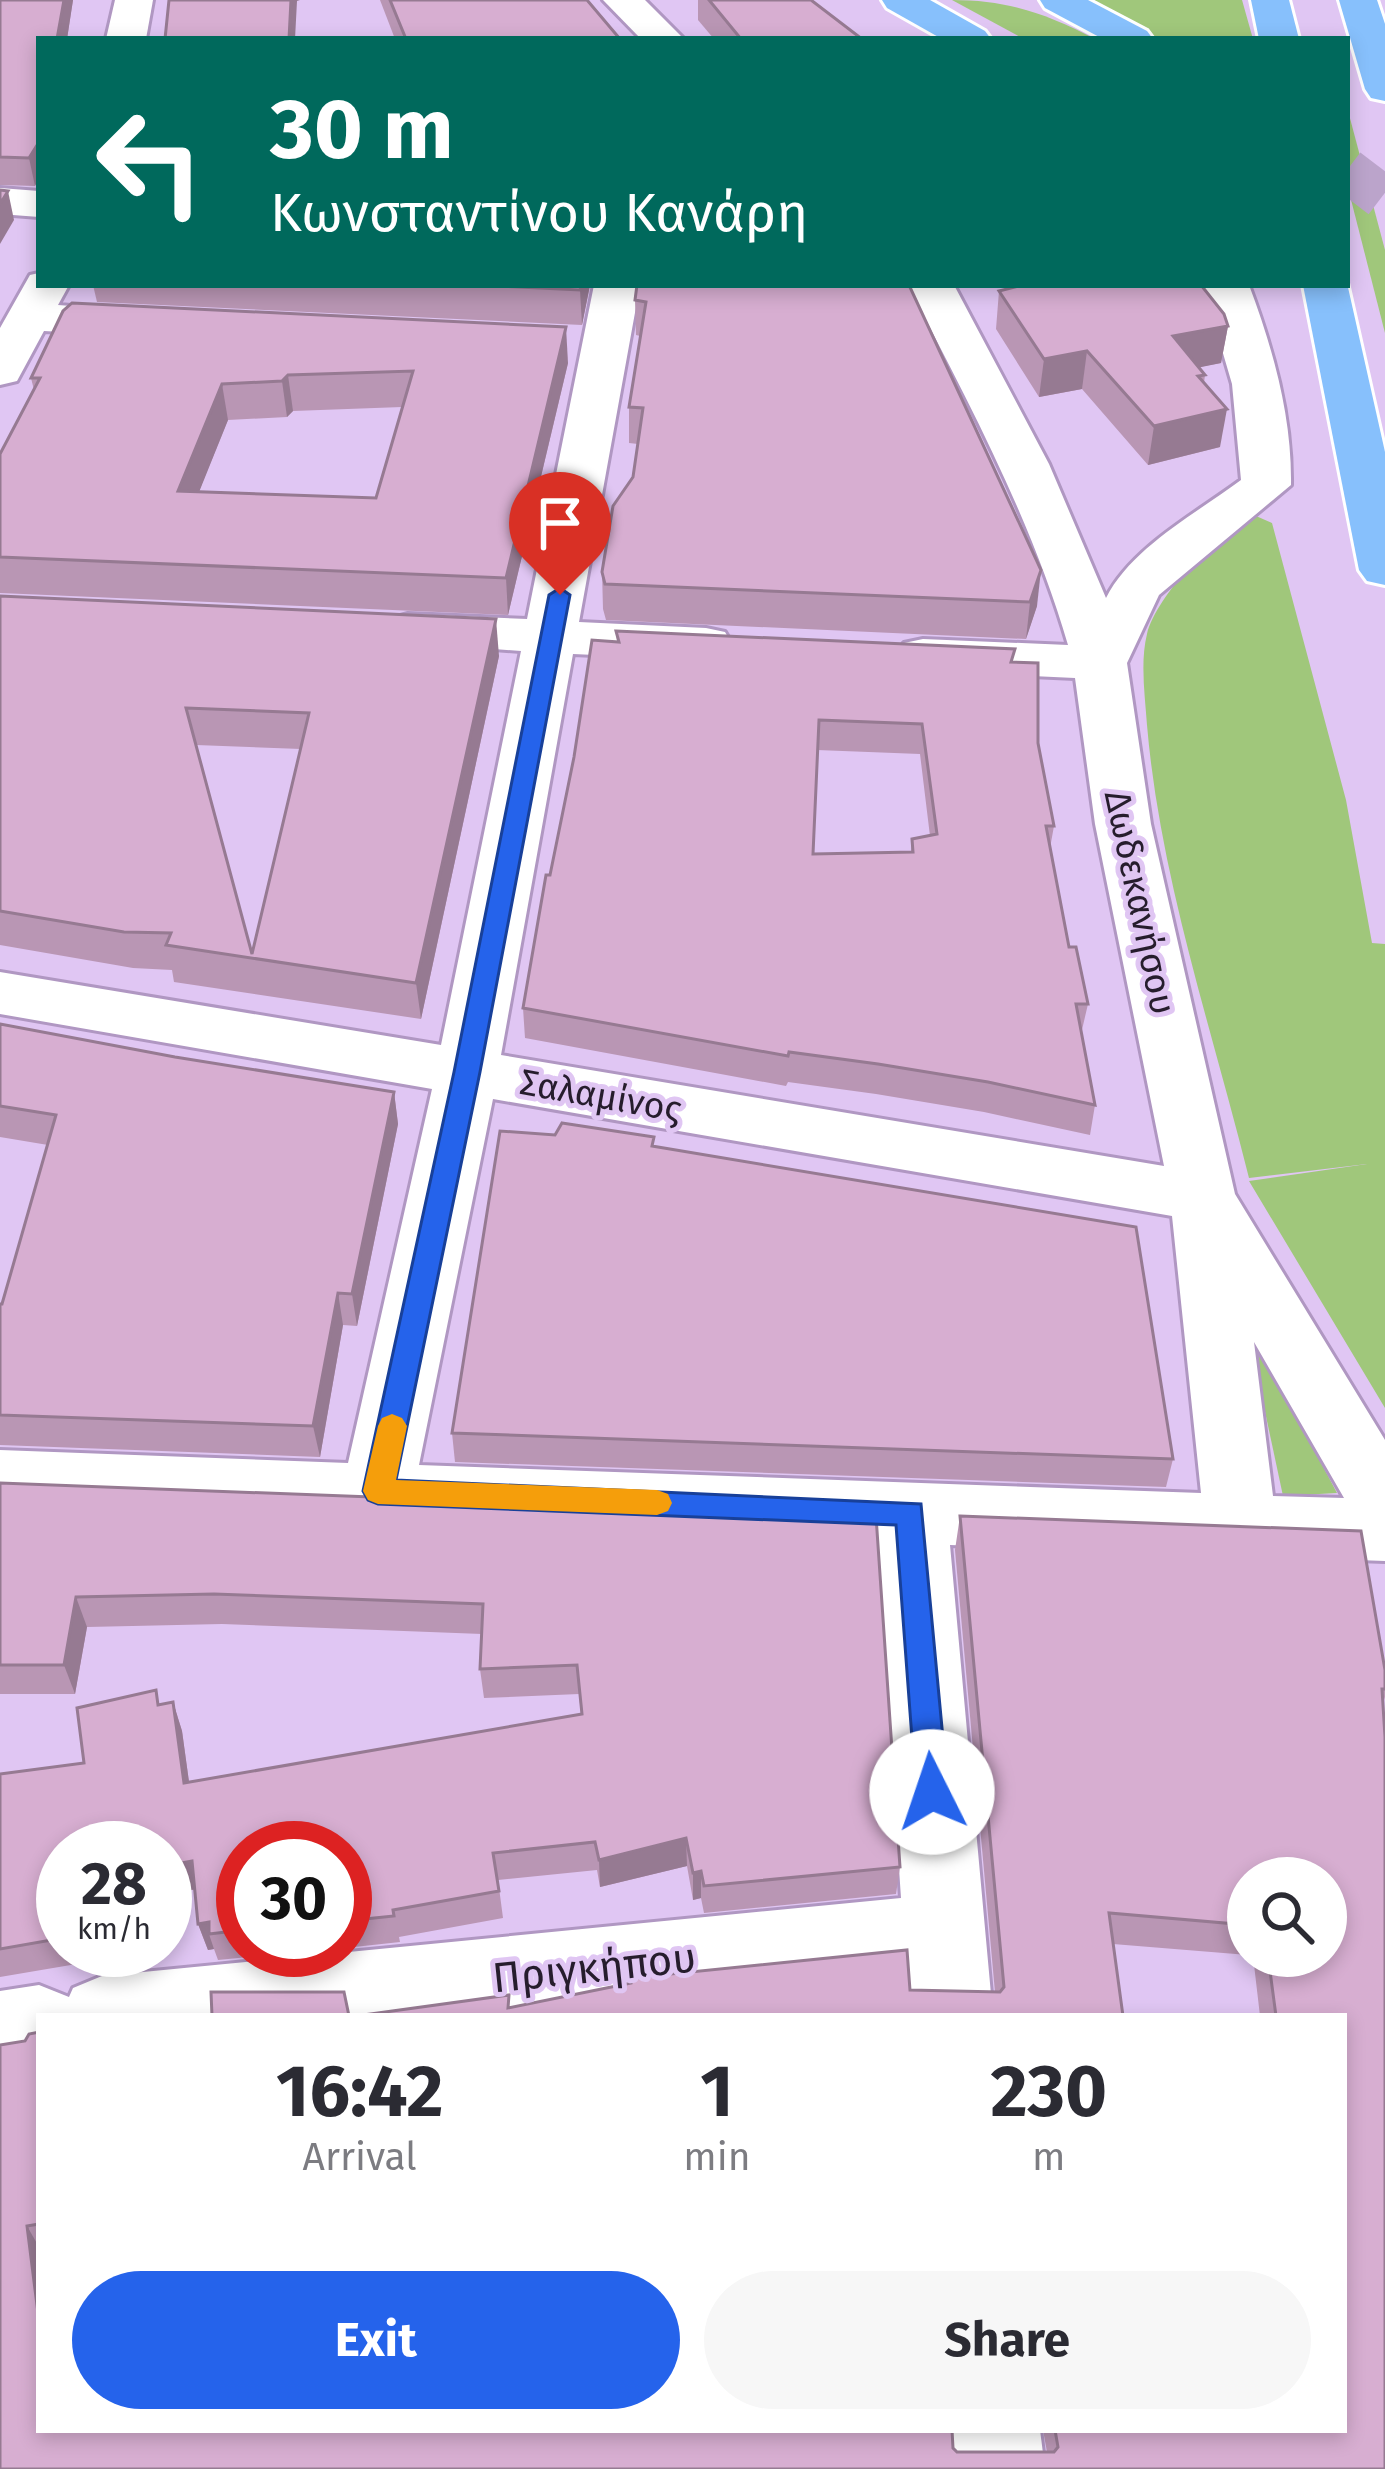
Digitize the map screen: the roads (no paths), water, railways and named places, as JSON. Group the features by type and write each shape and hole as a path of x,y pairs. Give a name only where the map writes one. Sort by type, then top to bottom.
{"highway":[{"path":"901,0 966,36"},
{"path":"1059,0 1127,36"},
{"path":"1270,0 1278,36"},
{"path":"1358,0 1385,89"},
{"path":"1290,288 1338,346"},
{"path":"1327,288 1385,570"}],"street":[{"path":"127,36 134,0"},
{"path":"622,0 661,36"},
{"path":"0,201 36,204"},
{"path":"378,1491 467,1072 552,636 580,345 614,288"},
{"path":"885,653 1100,663 1137,588 1177,551 1266,485 1268,460 1244,332 1227,288"},
{"path":"0,371 38,301 196,326"},
{"name":"Δωδεκανήσου","path":"960,305 1066,557 1100,663 1123,824 1203,1197 1385,1503"},
{"path":"368,628 766,647"},
{"name":"Σαλαμίνος","path":"0,993 1203,1197"},
{"path":"1203,1197 1241,1527"},
{"path":"0,1480 1385,1530"},
{"path":"910,1513 951,2013"},
{"name":"Πριγκήπου","path":"132,2013 943,1932"},
{"path":"0,2031 36,2025"},
{"path":"994,2433 998,2469"}],"tunnel":[{"path":"1350,172 1385,199"}]}
